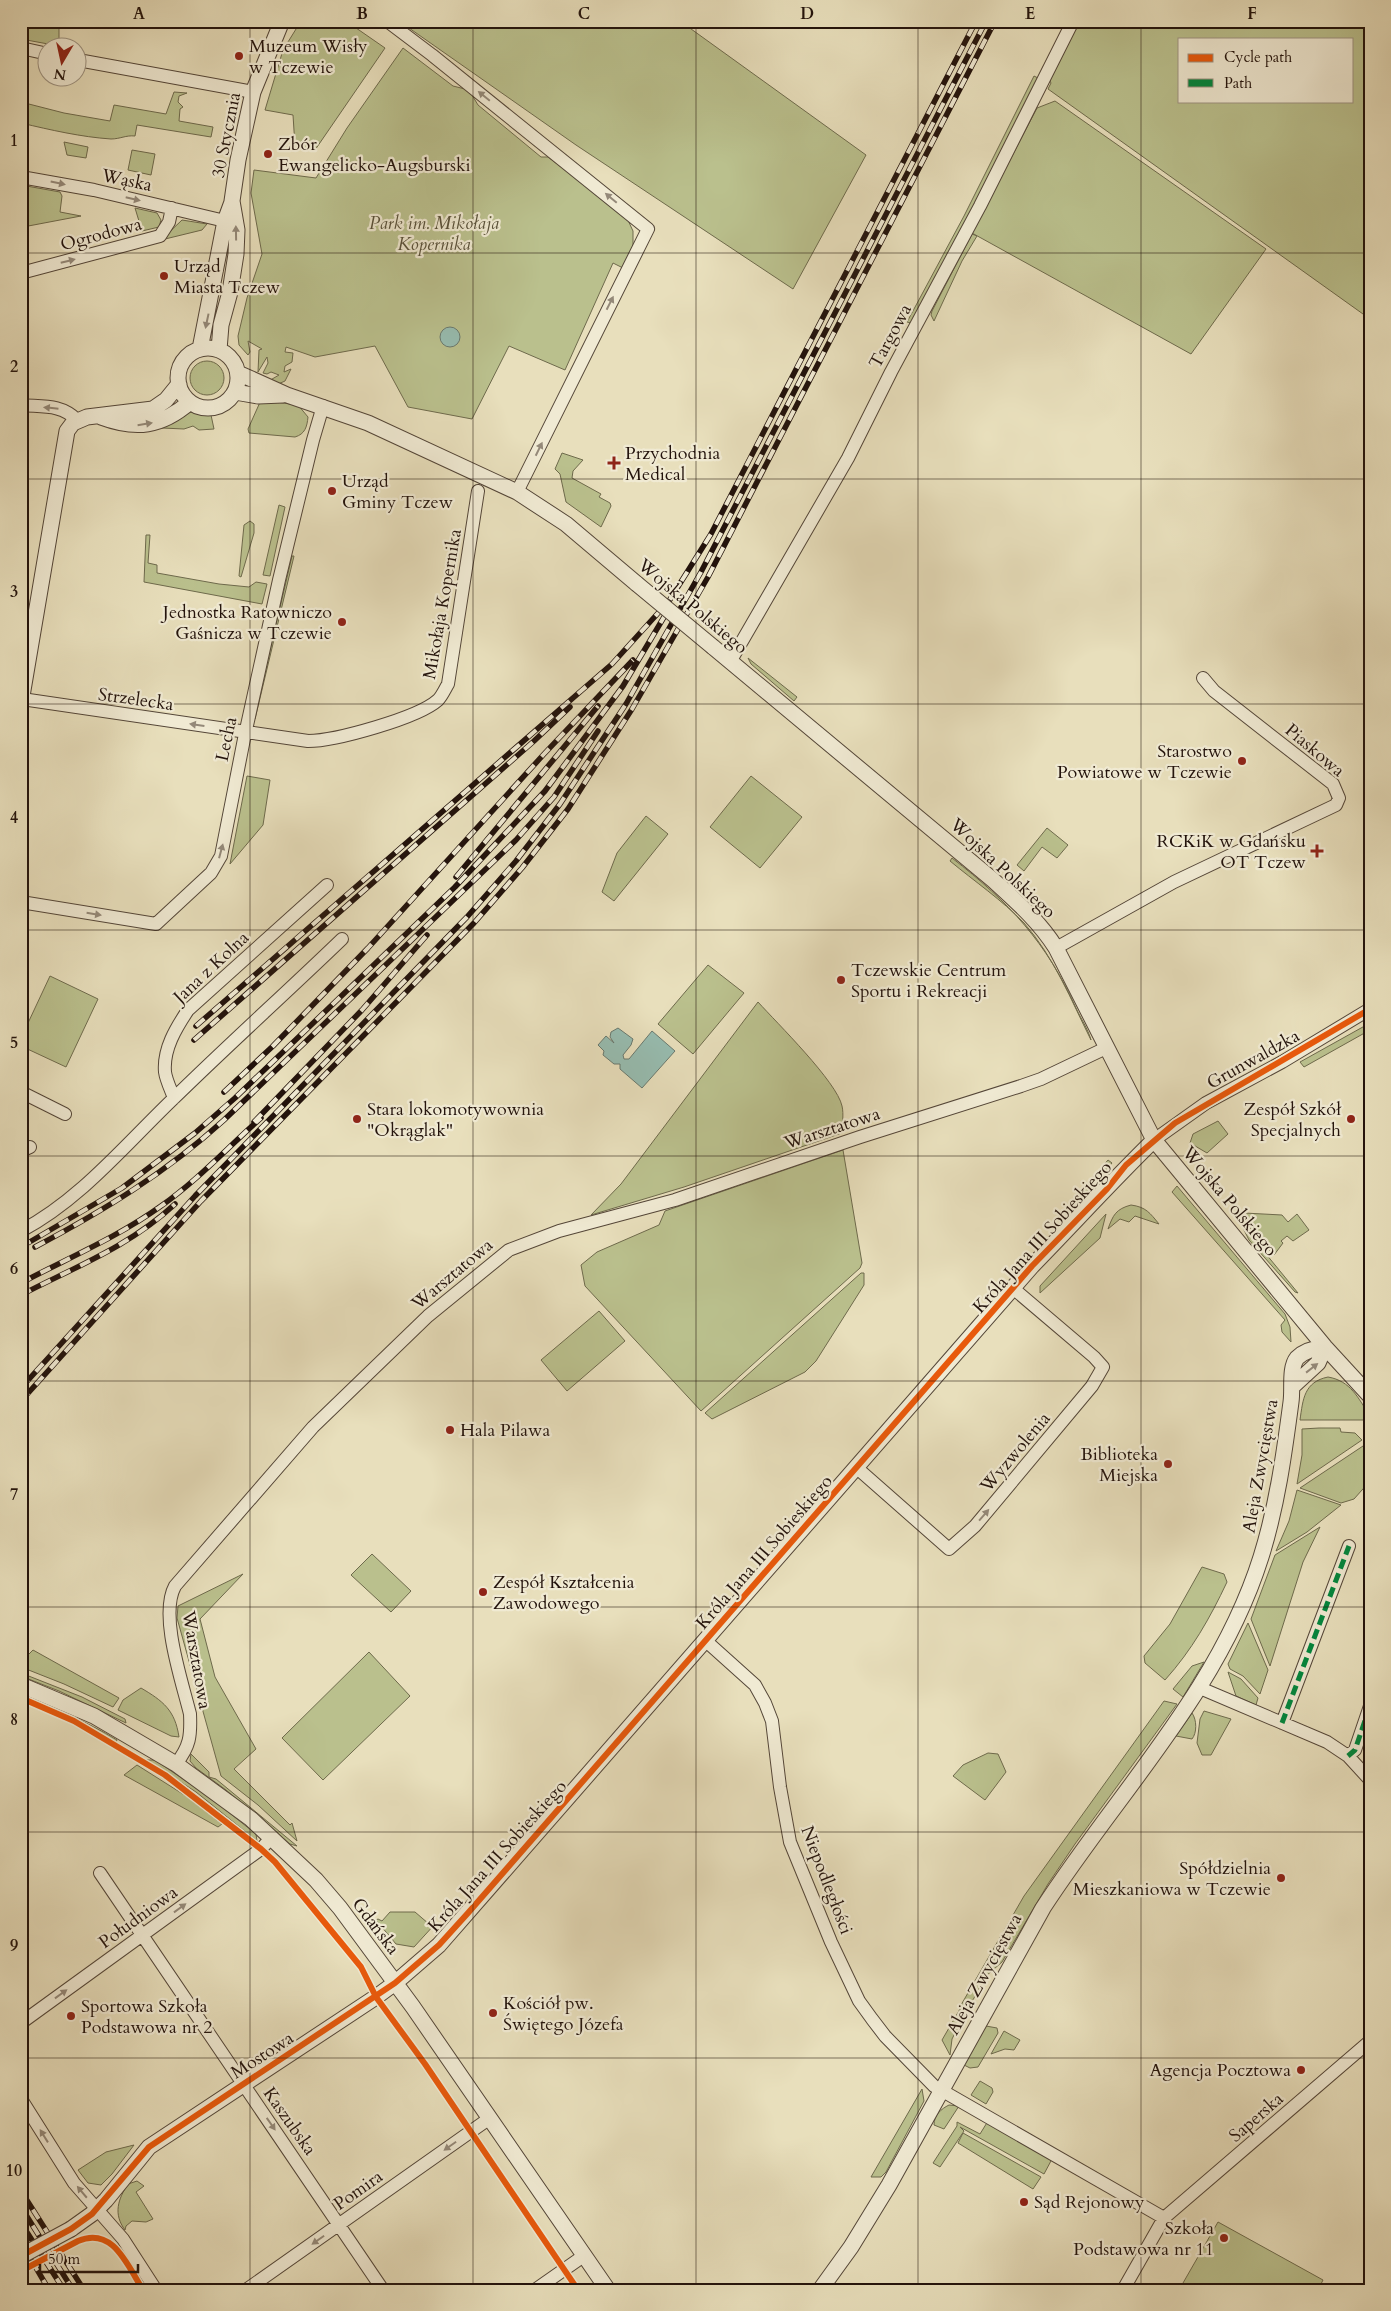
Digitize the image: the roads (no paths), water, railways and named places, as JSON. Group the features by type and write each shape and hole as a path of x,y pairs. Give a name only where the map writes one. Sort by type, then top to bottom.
{"street":[{"name":"30 Stycznia","path":"200,349 225,221 232,201 252,92 282,21"},
{"path":"387,21 648,229 517,492"},
{"name":"Targowa","path":"730,662 848,458 891,372 980,206 1073,21"},
{"path":"21,48 38,52"},
{"path":"88,62 252,92"},
{"name":"Wąska","path":"21,177 172,208 225,221"},
{"name":"30 Stycznia","path":"219,350 221,325 230,292 236,254 237,230 232,201"},
{"name":"Ogrodowa","path":"21,274 160,236 169,222 172,208"},
{"path":"200,349 219,350 231,359 238,373 238,383 235,392 229,400 213,408 201,408 190,402 183,394 179,384 181,366 186,359 200,349"},
{"name":"Wojska Polskiego","path":"238,373 287,395 368,423 517,492 566,524 1004,890 1046,932 1056,948 1154,1140 1325,1346 1370,1396"},
{"path":"72,425 98,416 153,409 166,400 179,384"},
{"name":"Wojska Polskiego","path":"235,392 258,396 287,395"},
{"path":"98,416 118,423 138,426 159,422 190,402"},
{"path":"21,405 59,408 68,411 72,425 22,701"},
{"name":"Lecha","path":"21,902 156,924 211,874 220,856 245,732 296,506 323,406"},
{"name":"Mikołaja Kopernika","path":"245,732 320,741 348,736 423,710 439,700 448,684 478,491"},
{"name":"Piaskowa","path":"1056,948 1174,882 1336,805 1339,798 1333,784 1214,691 1203,678"},
{"name":"Strzelecka","path":"22,701 245,732"},
{"name":"Jana z Kolna","path":"174,1098 165,1072 167,1050 173,1032 188,1010 327,885"},
{"path":"21,1231 36,1223 82,1189 174,1098 342,940"},
{"name":"Grunwaldzka","path":"1154,1140 1206,1103 1282,1062 1370,1009"},
{"name":"Warsztatowa","path":"176,1764 188,1747 190,1714 169,1620 169,1601 175,1586 312,1427 428,1316 494,1260 509,1250 568,1228 675,1200 860,1137 1041,1080 1106,1048"},
{"path":"21,1092 65,1114"},
{"name":"Króla Jana III Sobieskiego","path":"395,1983 426,1957 464,1917 1014,1289 1032,1266 1108,1189 1126,1165 1154,1140"},
{"name":"Wyzwolenia","path":"857,1468 949,1549 975,1526 1092,1386 1102,1367 1094,1357 1014,1289"},
{"name":"Aleja Zwycięstwa","path":"820,2290 852,2247 1043,1908 1068,1869 1129,1788 1215,1664 1246,1598 1269,1532 1282,1470 1293,1386 1292,1371 1297,1358 1310,1349 1325,1346"},
{"path":"1282,1723 1349,1546"},
{"name":"Niepodległości","path":"706,1641 755,1685 765,1703 772,1721 780,1787 790,1842 831,1942 859,2001 885,2036 934,2086 942,2090"},
{"name":"Gdańska","path":"21,1685 94,1716 176,1764 272,1837 316,1880 395,1983 608,2290"},
{"path":"1200,1688 1327,1742 1348,1756 1370,1780"},
{"path":"1348,1756 1355,1750 1370,1706"},
{"name":"Południowa","path":"21,2022 261,1849 272,1837"},
{"name":"Kaszubska","path":"100,1874 384,2290"},
{"name":"Mostowa","path":"21,2256 72,2229 98,2209 144,2151 244,2083 319,2036 395,1983"},
{"name":"Saperska","path":"1123,2290 1164,2218 1370,2041"},
{"path":"942,2090 1164,2218"},
{"path":"21,2099 74,2183 122,2239 156,2290"},
{"name":"Pomira","path":"246,2290 490,2118"},
{"path":"535,2290 585,2256"}],"water":[{"path":"450,327 457,330 460,337 457,344 450,347 443,344 440,337 443,330"},
{"path":"618,1028 633,1039 623,1055 624,1059 629,1059 652,1031 675,1051 642,1088 620,1069 620,1064 614,1064 603,1055 604,1051 598,1045 606,1036 614,1043 610,1037 611,1032"}],"railway":[{"path":"196,1026 612,664 669,601 711,534 976,21"},
{"path":"21,1388 195,1196 467,917 516,861 560,804 626,704 701,572 986,21"},
{"path":"21,1401 201,1201 474,923 522,868 568,809 632,709 708,577 995,21"},
{"path":"21,1247 122,1188 195,1133 235,1098 455,887 545,791 623,686 667,612"},
{"path":"224,1092 273,1046 368,948 544,754 633,660"},
{"path":"456,877 598,706"},
{"path":"194,1040 534,741 570,707"},
{"path":"35,1247 134,1190 180,1157 224,1120 516,840 554,797 598,731"},
{"path":"254,1122 362,1010 427,935"},
{"path":"21,1283 145,1217 175,1196 200,1175 261,1118"},
{"path":"21,1295 121,1244 158,1219 175,1204"},
{"path":"21,2191 84,2290"},
{"path":"21,2207 73,2290"},
{"path":"21,2223 64,2290"},
{"path":"21,2242 49,2290"}],"place":[{"name":"Muzeum Wisły w Tczewie","path":"239,56"},
{"name":"Zbór Ewangelicko-Augsburski","path":"268,154"},
{"name":"Urząd Miasta Tczew","path":"164,276"},
{"name":"Przychodnia Medical","path":"614,463"},
{"name":"Urząd Gminy Tczew","path":"332,491"},
{"name":"Jednostka Ratowniczo Gaśnicza w Tczewie","path":"342,622"},
{"name":"Starostwo Powiatowe w Tczewie","path":"1242,761"},
{"name":"RCKiK w Gdańsku OT Tczew","path":"1317,851"},
{"name":"Tczewskie Centrum Sportu i Rekreacji","path":"841,980"},
{"name":"Stara lokomotywownia \"Okrąglak\"","path":"357,1119"},
{"name":"Zespół Szkół Specjalnych","path":"1351,1119"},
{"name":"Hala Pilawa","path":"450,1430"},
{"name":"Biblioteka Miejska","path":"1168,1464"},
{"name":"Zespół Kształcenia Zawodowego","path":"483,1592"},
{"name":"Spółdzielnia Mieszkaniowa w Tczewie","path":"1281,1878"},
{"name":"Kościół pw. Świętego Józefa","path":"493,2013"},
{"name":"Sportowa Szkoła Podstawowa nr 2","path":"71,2016"},
{"name":"Agencja Pocztowa","path":"1301,2070"},
{"name":"Sąd Rejonowy","path":"1024,2202"},
{"name":"Szkoła Podstawowa nr 11","path":"1224,2238"}],"park label":[{"name":"Park im. Mikołaja Kopernika","path":"434,233"}]}
